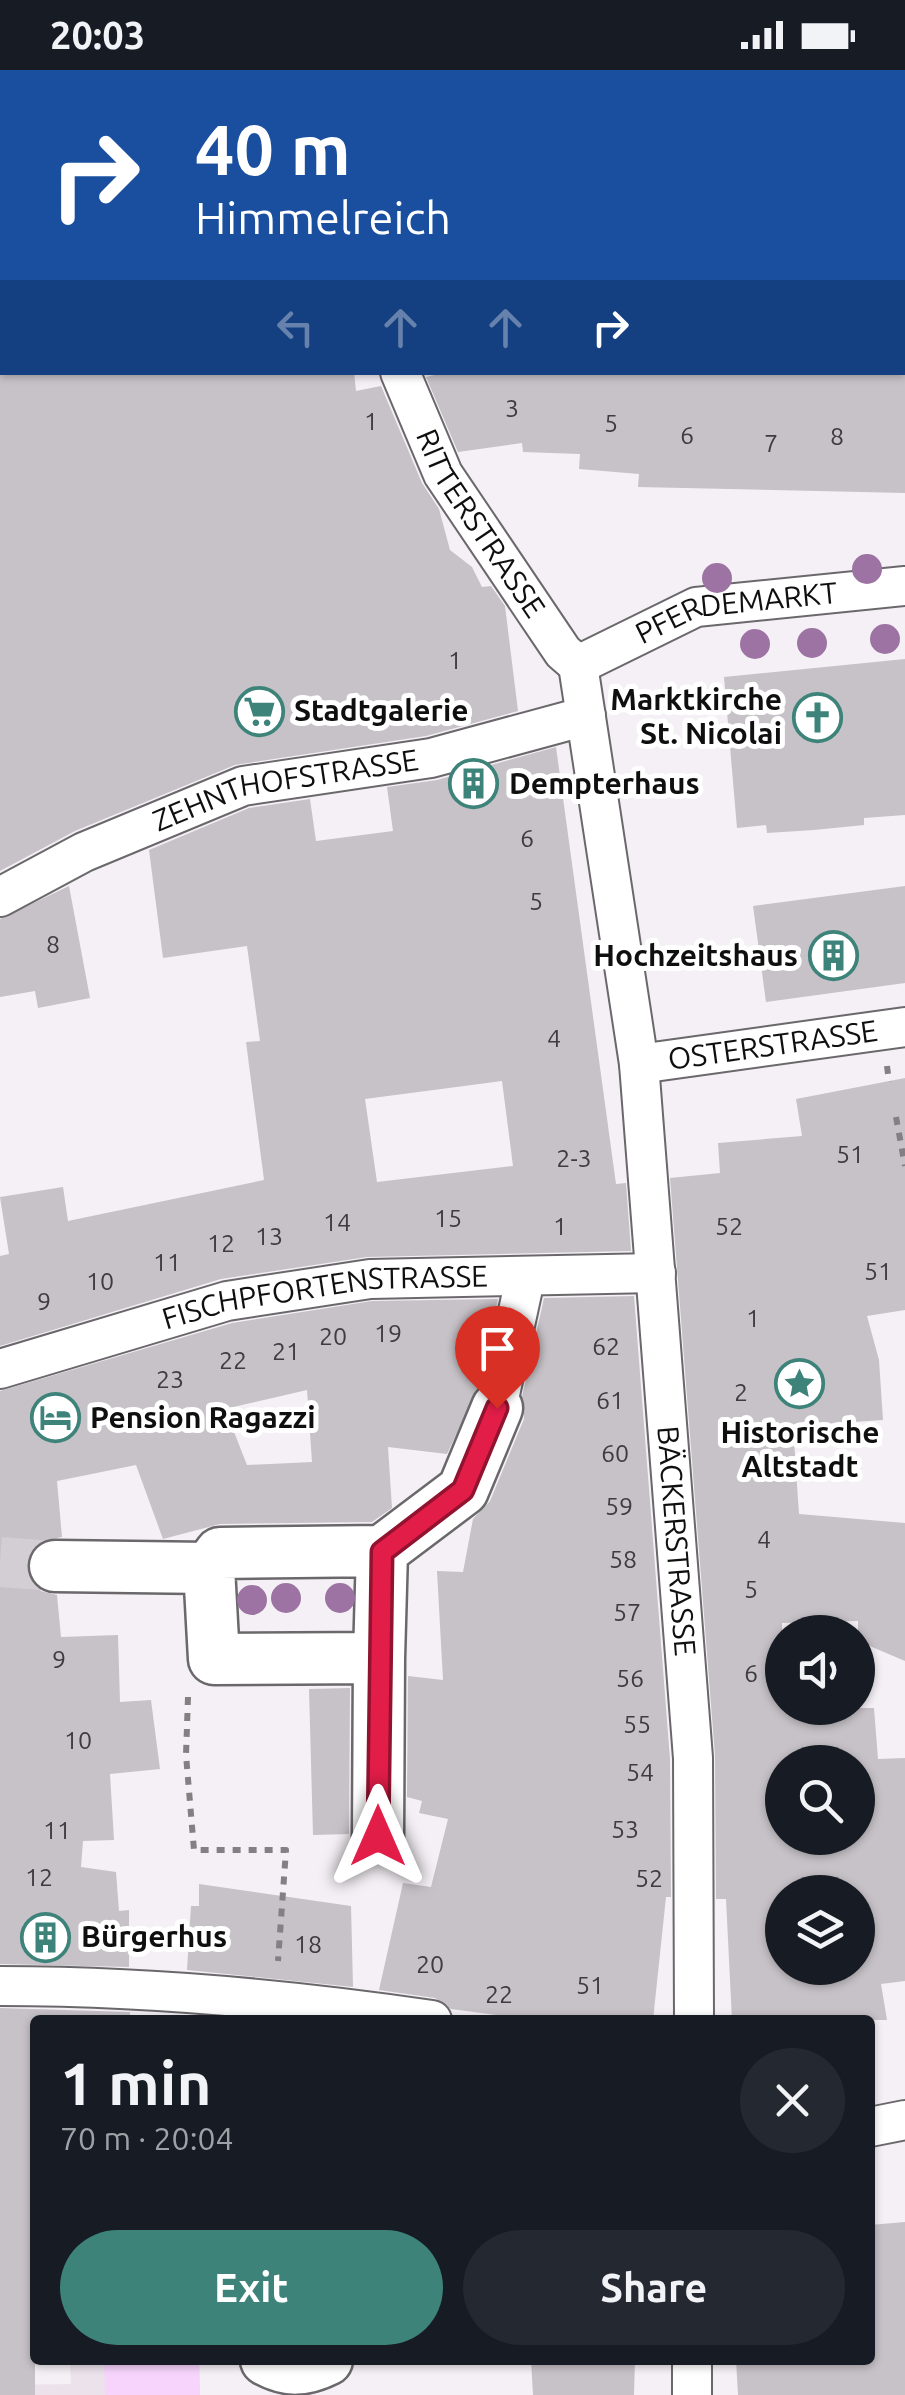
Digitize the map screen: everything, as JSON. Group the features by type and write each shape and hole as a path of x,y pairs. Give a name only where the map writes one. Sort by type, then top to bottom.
{"street":[{"name":"RITTERSTRASSE","path":"401,375 443,474 563,652 578,665"},
{"name":"PFERDEMARKT","path":"578,665 696,607 905,586"},
{"name":"BÄCKERSTRASSE","path":"578,665 639,1064 693,1758 694,2015"},
{"name":"ZEHNTHOFSTRASSE","path":"0,897 84,852 242,786 432,758 586,716"},
{"name":"OSTERSTRASSE","path":"639,1064 905,1027"},
{"name":"FISCHPFORTENSTRASSE","path":"0,1369 227,1300 370,1279 525,1279 656,1273"},
{"path":"379,1658 214,1660 208,1568 220,1554 382,1552 463,1490 497,1408 525,1279"},
{"path":"378,1836 382,1552"},
{"path":"55,1566 208,1568"},
{"path":"0,1986 118,1986 275,1997 398,2015"},
{"path":"875,2126 905,2120"},
{"path":"258,2365 258,2395"},
{"path":"275,2365 284,2370 317,2365"},
{"path":"692,2365 692,2395"}],"path":[{"path":"896,1117 905,1166"},
{"path":"214,1660 187,1698 186,1755 194,1850 286,1850 275,1997"}],"shaded area":[{"path":"70,2365 199,2365 200,2395 0,2395 0,2385 71,2384"},
{"path":"104,2365 199,2365 200,2395 105,2395"}],"building":[{"name":"Stadtgalerie","path":"0,375 354,375 356,391 381,386 422,483 439,509 450,550 472,567 482,587 491,586 505,606 518,711 426,736 235,765 75,831 0,871"},
{"path":"905,375 905,493 638,487 639,474 579,469 580,454 523,452 522,443 458,452 426,377"},
{"name":"Marktkirche St. Nicolai","path":"905,659 905,815 864,818 864,825 814,830 767,833 766,825 737,828 724,677"},
{"path":"556,747 616,1184 626,1183 631,1251 367,1257 221,1279 0,1346 0,1256 9,1254 0,1197 63,1187 68,1221 264,1180 246,1042 260,1041 247,946 163,958 149,850 249,808 310,799 316,841 393,831 387,787 437,780","holes":["502,1081 513,1166 377,1182 365,1099"]},
{"path":"69,886 90,998 38,1008 35,991 0,997 0,919"},
{"name":"Hochzeitshaus","path":"905,886 905,983 766,1002 753,906"},
{"path":"905,1078 905,1310 867,1316 879,1360 883,1420 793,1426 799,1514 905,1523 905,1661 875,1648 875,1615 765,1615 765,1725 875,1725 875,1721 878,1759 905,1758 905,1981 881,1984 887,2020 875,2020 875,2015 732,2015 726,1899 716,1899 715,1756 670,1178 720,1173 718,1143 802,1136 796,1099"},
{"path":"634,1296 670,1759 671,1897 666,1897 654,2015 497,2015 451,2009 435,1998 379,1990 403,1883 431,1887 448,1819 419,1813 422,1801 407,1797 408,1676 443,1680 437,1571 463,1572 473,1519 490,1501 524,1419 522,1397 544,1298"},
{"path":"498,1299 479,1386 447,1454 388,1447 392,1508 372,1522 220,1524 163,1539 136,1465 57,1481 62,1537 42,1541 31,1551 26,1565 30,1579 41,1591 57,1595 61,1637 118,1635 120,1702 151,1700 160,1769 110,1774 114,1840 83,1841 81,1867 116,1872 119,1911 129,1910 129,1967 0,1964 0,1391 232,1323 372,1301","holes":["307,1390 312,1462 247,1465 225,1409"]},
{"path":"350,1688 349,1834 313,1835 309,1689"},
{"path":"199,1884 351,1906 353,1987 187,1970 191,1906 199,1906"},
{"path":"0,2008 130,2012 30,2015 30,2365 35,2365 35,2395 0,2395"},
{"path":"905,2222 905,2395 738,2395 736,2365 875,2365 875,2225"},
{"path":"531,2365 635,2365 634,2395 533,2395"}],"tunnel":[{"path":"0,1562 55,1566"}],"place":[{"name":"Stadtgalerie","path":"259,711"},
{"name":"Marktkirche St. Nicolai","path":"817,717"},
{"name":"Dempterhaus","path":"474,784"},
{"name":"Hochzeitshaus","path":"833,956"},
{"name":"Historische Altstadt","path":"800,1384"},
{"name":"Pension Ragazzi","path":"55,1418"},
{"name":"Bürgerhus","path":"46,1937"}],"route":[{"path":"378,1836 382,1552 463,1490 497,1408"}]}
